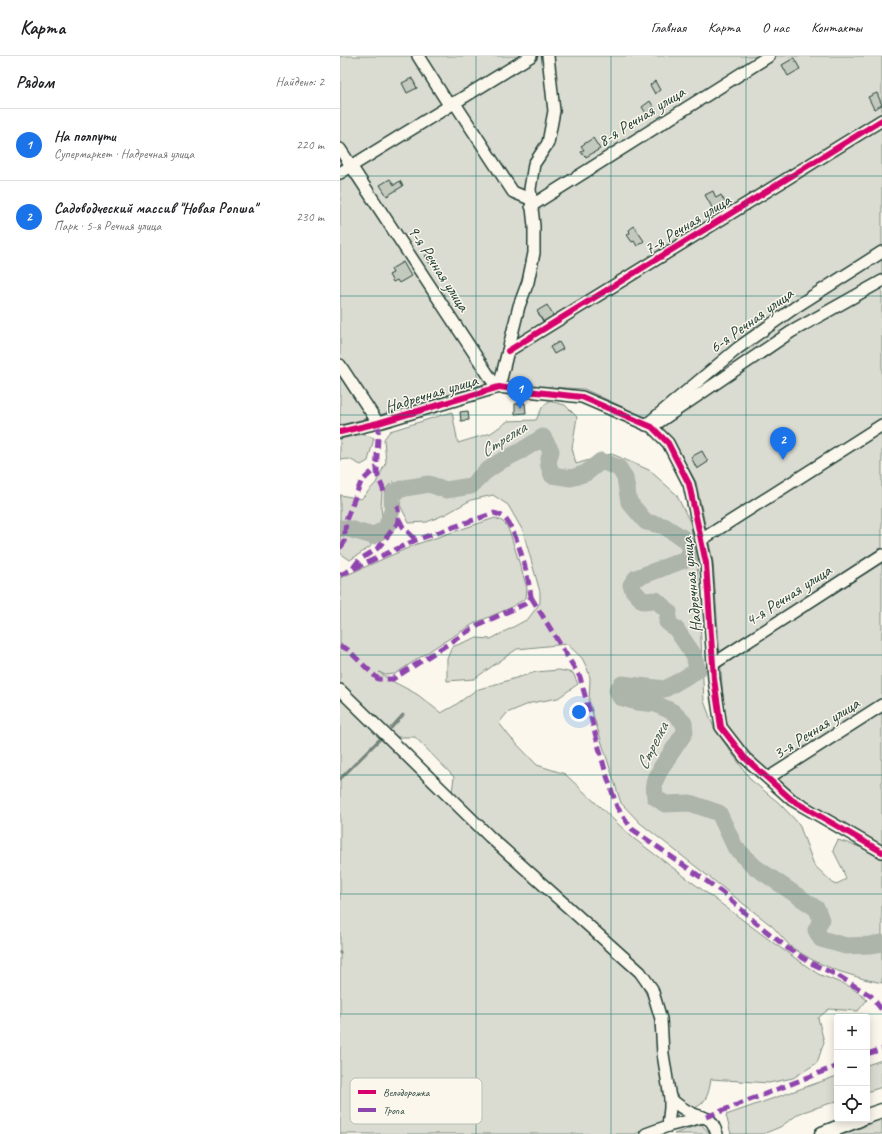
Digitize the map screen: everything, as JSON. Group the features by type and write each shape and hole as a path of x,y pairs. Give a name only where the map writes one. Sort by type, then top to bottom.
{"main road":[{"path":"870,1115 882,1111"},
{"path":"822,1134 852,1122"}],"street":[{"path":"418,56 513,192 531,202"},
{"path":"340,173 531,56"},
{"path":"498,387 519,306 528,282 534,253 534,226 530,189 534,164 548,143 554,111 548,56"},
{"name":"8-я Речная улица","path":"531,202 769,56"},
{"name":"7-я Речная улица","path":"508,351 882,120"},
{"name":"9-я Речная улица","path":"340,149 498,387"},
{"name":"6-я Речная улица","path":"649,426 738,348 797,306 882,252"},
{"name":"6-я Речная улица","path":"649,426 791,332 882,280"},
{"path":"340,365 378,424"},
{"name":"Надречная улица","path":"340,432 378,424 498,387 527,392 582,397 649,426 668,443 689,484 706,563 714,679 721,727 744,758 792,800 882,852"},
{"path":"701,540 882,425"},
{"name":"4-я Речная улица","path":"713,664 882,555"},
{"path":"340,690 490,837 640,972 652,989 661,1019 663,1054 670,1098 668,1126"},
{"name":"3-я Речная улица","path":"768,778 882,706"},
{"path":"670,1098 678,1105 692,1113 706,1117 714,1125 717,1134"},
{"path":"646,1134 668,1126 706,1117"}],"shaded area":[{"path":"340,56 882,56 882,846 794,796 749,754 725,725 713,562 696,482 672,439 655,422 584,389 529,386 494,381 373,417 340,425"},
{"path":"549,401 565,405 577,417 572,448 576,464 612,454 649,470 676,494 690,522 697,557 704,701 714,728 751,780 779,803 799,824 814,865 835,885 846,879 833,850 838,840 866,849 882,858 882,983 838,971 814,961 791,947 772,926 640,823 621,803 589,702 590,678 587,668 582,658 567,644 517,649 474,679 447,681 447,659 452,647 475,638 491,639 528,619 540,603 540,592 523,531 508,505 493,495 471,500 446,514 427,522 409,523 400,505 403,494 393,481 382,493 381,507 383,523 370,547 350,560 340,553 340,495 361,499 376,483 386,462 384,439 390,431 452,412 458,443 491,433 508,421 536,420 543,406"},
{"path":"363,434 374,438 368,461 361,465 349,459 340,460 340,439"},
{"path":"495,518 502,521 507,526 511,536 527,588 526,598 510,608 475,623 395,674 385,675 379,672 393,682 418,695 441,713 454,706 476,690 536,672 559,670 573,673 578,684 558,698 531,703 507,713 499,723 510,737 537,765 565,774 633,838 775,944 818,974 851,987 867,1000 858,1011 829,1009 818,1018 824,1042 817,1063 793,1078 769,1083 711,1079 707,1095 701,1104 691,1110 676,1115 664,1096 666,1109 664,1122 635,1134 340,1134 340,695 635,973 653,1007 657,1043 655,988 493,836 452,792 454,777 415,737 397,737 340,685 340,578 417,544"},
{"path":"882,1060 882,1087 870,1091 870,1086 870,1064"},
{"path":"834,1077 834,1102 800,1113 780,1127 763,1134 731,1134 726,1115"},
{"path":"882,1119 882,1134 843,1134"},
{"path":"701,1124 710,1134 674,1134"}],"building":[{"path":"794,58 800,69 788,76 782,65"},
{"path":"412,78 417,88 407,93 402,83"},
{"path":"655,81 660,90 655,94 650,85"},
{"path":"877,93 882,105 874,109 868,97"},
{"path":"650,101 656,111 648,116 642,107"},
{"path":"593,138 600,149 586,157 581,152 584,150 581,146"},
{"path":"390,179 394,185 400,181 403,186 387,196 380,185"},
{"path":"713,191 716,198 721,195 726,204 714,211 705,195"},
{"path":"634,226 644,241 637,246 627,235 630,233 629,230"},
{"path":"432,252 437,261 430,264 425,256"},
{"path":"403,262 411,276 399,283 397,280 393,282 389,275 393,273 391,269"},
{"path":"547,305 554,317 544,323 537,311"},
{"path":"559,342 563,349 554,354 550,347"},
{"path":"525,403 526,413 515,414 515,404"},
{"path":"468,411 469,420 461,421 460,412"},
{"path":"702,451 708,462 697,469 691,457"}],"waterway":[{"name":"Стрелка","path":"340,528 373,536 386,528 392,511 392,496 394,492 405,488 429,484 446,490 471,486 485,472 501,461 521,451 543,437 551,451 548,463 552,475 571,478 586,473 601,461 619,468 625,478 629,502 646,522 664,526 684,539 691,547 689,555 684,560 636,578 631,585 633,590 643,601 656,600 669,612 667,622 676,629 693,654 698,670 665,689 622,684 617,690 620,697 637,702 656,704 673,712 684,723 685,732 661,768 654,783 655,797 665,804 690,803 719,813 735,847 755,867 817,909 821,920 816,930 821,939 846,946 882,943"},
{"path":"391,728 403,715"},
{"path":"340,779 381,738"}],"marked path":[{"path":"378,423 377,473 384,494"},
{"path":"340,548 344,543 346,520 361,482 377,467"},
{"path":"353,568 359,560 378,548 397,524 397,506"},
{"path":"340,575 416,540 494,513 506,519 515,536 528,580 531,597 527,603 478,625 393,679 378,679 347,649 340,646"},
{"path":"399,519 403,527 416,540"},
{"path":"531,597 580,677 605,770 617,807 632,829 722,892 755,922 790,950 813,964 837,975 871,996 882,1010"},
{"path":"870,1053 882,1049"},
{"path":"706,1117 834,1067"}],"cycle path":[{"path":"508,351 882,120"},
{"path":"340,432 378,423 499,387 582,397 652,427 668,443 689,484 706,563 714,679 721,727 745,758 792,800 882,852"}],"place":[{"name":"На полпути","path":"520,409"},
{"name":"Садоводческий массив \"Новая Ропша\"","path":"783,460"}]}
